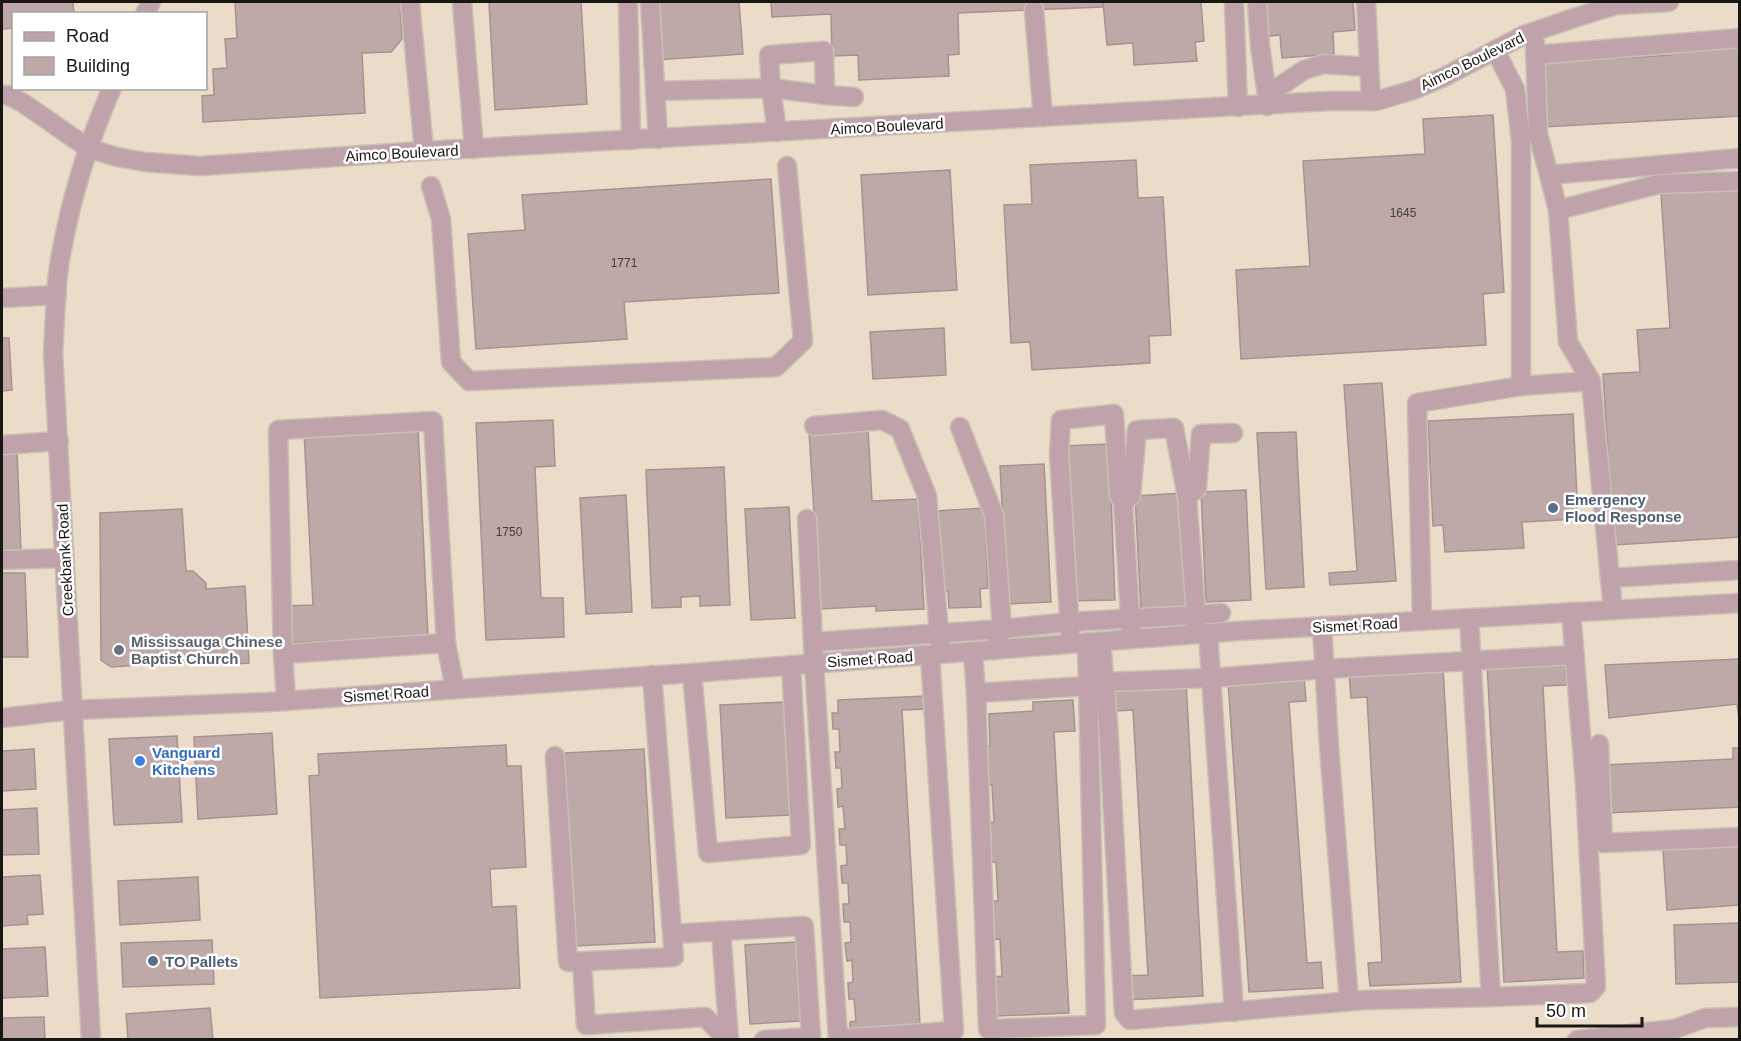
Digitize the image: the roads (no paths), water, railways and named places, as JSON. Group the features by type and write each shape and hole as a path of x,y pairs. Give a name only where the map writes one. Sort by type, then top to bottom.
{"street":[{"path":"410,2 424,151"},
{"path":"462,2 474,149"},
{"path":"628,2 631,140"},
{"path":"650,2 658,139"},
{"path":"1234,2 1238,107"},
{"path":"1257,2 1267,100"},
{"path":"1366,2 1371,101"},
{"name":"Aimco Boulevard","path":"2,95 23,103 88,148 117,157 145,162 200,165 1238,107 1267,100 1371,101 1413,90 1444,77 1534,32 1616,5 1669,2"},
{"path":"1034,10 1043,117"},
{"path":"1534,32 1538,134 1558,210 1568,342 1591,381 1613,610"},
{"path":"1535,56 1740,38"},
{"path":"1495,50 1515,89 1521,142 1521,386"},
{"path":"777,132 769,55 824,51 825,95"},
{"path":"1267,100 1304,70 1323,64 1369,67"},
{"path":"655,91 771,88 854,97"},
{"name":"Creekbank Road","path":"91,1040 53,353 59,268 73,194 111,90"},
{"path":"1550,175 1740,158"},
{"path":"432,186 441,219 451,362 469,381 776,367 802,341 787,166"},
{"path":"1558,210 1659,184 1740,181"},
{"path":"2,298 57,295"},
{"path":"1422,621 1417,403 1521,386 1591,381"},
{"path":"1132,639 1123,503 1119,495 1114,414 1061,420 1059,453 1069,622 1086,643 1109,734 1124,1013 1130,1020 1349,1002 1590,993 1596,987 1585,784 1571,612"},
{"path":"807,519 838,1039 954,1031 935,654 939,633 927,496 900,429 882,420 814,426"},
{"path":"286,700 278,430 433,421 446,643 455,689"},
{"path":"960,427 994,515 1002,629 995,650"},
{"path":"1123,503 1131,496 1137,430 1174,428 1187,497 1196,615 1211,678 1234,1012"},
{"path":"1187,497 1197,488 1201,434 1233,433"},
{"path":"2,444 59,441"},
{"path":"2,560 64,558"},
{"path":"1610,578 1740,570"},
{"name":"Sismet Road","path":"2,718 72,710 455,689 1322,626 1740,603"},
{"path":"814,642 1069,622 1221,613"},
{"path":"1469,618 1491,997"},
{"path":"1322,626 1349,1002"},
{"path":"881,638 884,658"},
{"path":"283,654 446,643"},
{"path":"973,652 988,1029 1096,1025 1096,684"},
{"path":"976,693 1325,669 1575,655"},
{"path":"692,673 708,853 801,845 790,665"},
{"path":"555,756 568,962 674,957 652,675"},
{"path":"1599,744 1603,843 1740,837"},
{"path":"673,934 804,926 811,1037 764,1040"},
{"path":"721,931 728,1040"},
{"path":"582,962 586,1026 705,1017 728,1040"},
{"path":"1577,1040 1676,1034 1705,1018 1740,1017"}],"place":[{"name":"Emergency Flood Response","path":"1553,508"},
{"name":"Mississauga Chinese Baptist Church","path":"119,650"},
{"name":"Vanguard Kitchens","path":"140,761"},
{"name":"TO Pallets","path":"153,961"}]}
